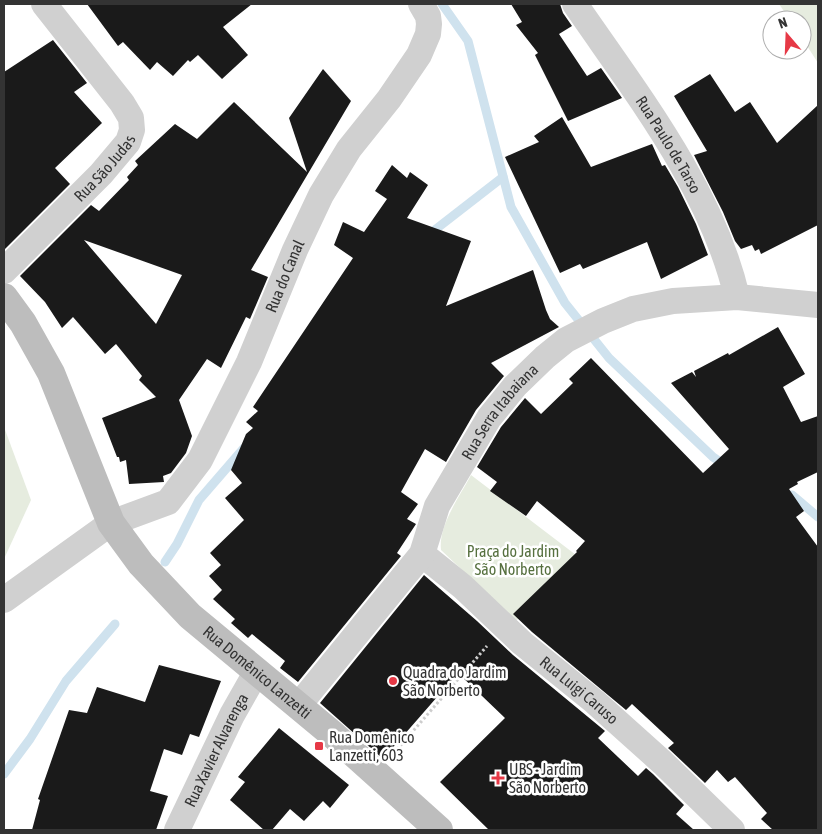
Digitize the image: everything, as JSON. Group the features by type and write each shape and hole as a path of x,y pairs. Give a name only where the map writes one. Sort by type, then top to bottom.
{"main road":[{"name":"Rua Domênico Lanzetti","path":"4,297 23,323 51,373 111,524 141,564 190,616 331,733 438,830"}],"street":[{"name":"Rua São Judas","path":"4,271 101,174 128,142 132,130 131,118 122,103 44,4"},
{"name":"Rua do Canal","path":"4,600 111,524 168,502 200,460 249,362 320,195 349,149 389,99 419,55 428,34 429,24 428,16 421,4"},
{"name":"Rua Paulo de Tarso","path":"575,4 652,117 694,186 721,242 737,296"},
{"name":"Rua Serra Itabaiana","path":"298,706 422,554 437,506 489,418 515,386 566,340 603,321 633,309 673,301 737,296 818,305"},
{"name":"Rua Luigi Caruso","path":"422,554 504,627 595,702 663,763 732,830"},
{"name":"Rua Xavier Alvarenga","path":"177,830 232,715 257,671"}],"path":[{"path":"375,774 504,627"}],"green space":[{"path":"779,4 818,4 818,63 812,54 812,10 783,10"},
{"path":"4,427 31,500 4,559"},
{"name":"Praça do Jardim São Norberto","path":"471,475 576,555 516,621 441,550 441,541 446,521"}],"building":[{"path":"87,4 252,4 223,27 248,55 222,79 198,55 190,62 188,60 173,76 157,62 150,70 123,42 118,46"},
{"path":"511,4 560,4 563,13 572,26 559,34 587,76 601,68 622,98 568,121 535,55 538,53 516,25 522,22"},
{"path":"53,40 87,83 74,92 102,123 55,168 70,184 4,250 4,72"},
{"path":"323,69 351,101 251,270 268,277 250,319 246,317 221,368 207,359 179,400 192,436 186,453 171,473 163,476 164,482 129,484 126,460 120,462 119,457 117,457 102,418 156,397 139,380 142,376 116,344 105,354 73,317 62,328 45,302 20,276 91,205 99,211 129,180 127,177 138,165 135,161 175,124 197,139 234,102 307,172 289,118","holes":["84,240 182,275 156,324"]},
{"path":"710,74 735,112 750,102 777,143 818,105 818,225 761,254 759,249 755,251 752,245 741,249 735,241 723,212 694,155 707,151 674,96"},
{"path":"562,117 591,167 652,144 662,166 665,165 678,187 696,224 708,255 661,279 647,242 583,269 580,264 560,273 505,157 539,142 534,136"},
{"path":"392,165 407,178 410,172 428,185 407,218 471,241 446,306 533,270 550,319 559,327 491,363 504,376 476,410 446,462 425,449 401,492 418,504 407,519 416,524 397,553 401,556 298,682 280,668 285,661 252,634 248,638 231,623 235,619 213,599 222,590 209,576 221,565 210,553 244,520 225,498 242,483 231,470 246,434 253,428 246,422 258,411 253,407 353,258 334,245 343,222 364,232 387,199 375,191"},
{"path":"778,327 805,374 783,387 801,422 818,416 818,472 797,482 798,484 789,489 804,511 796,517 818,547 818,830 773,830 761,819 767,813 735,777 728,782 717,770 705,783 668,748 674,743 632,704 626,710 513,614 577,552 585,541 537,501 526,516 490,491 497,482 477,467 501,427 525,398 541,414 573,383 569,379 591,358 703,473 729,449 671,383 692,372 696,377 694,371 728,353 729,355"},
{"path":"424,575 513,655 605,731 598,738 638,776 646,768 653,774 684,805 676,814 694,830 489,830 440,782 505,718 458,673 383,759 320,703"},
{"path":"159,665 221,681 199,737 190,734 182,755 164,749 150,791 168,796 156,830 32,830 40,800 38,799 69,710 87,713 97,687 145,702"},
{"path":"279,728 349,785 330,808 323,801 304,821 290,809 272,830 264,830 230,800 245,782 238,777"}],"waterway":[{"path":"442,4 468,41 511,207 565,303 609,358 713,457 726,466"},
{"path":"427,236 503,177"},
{"path":"165,562 177,544 199,500 244,448"},
{"path":"786,495 792,495 818,517"},
{"path":"4,774 30,739 66,681 115,624"}],"place":[{"name":"Quadra do Jardim São Norberto","path":"393,681"},
{"name":"Rua Domênico Lanzetti, 603","path":"319,746"},
{"name":"UBS - Jardim São Norberto","path":"498,778"}]}
